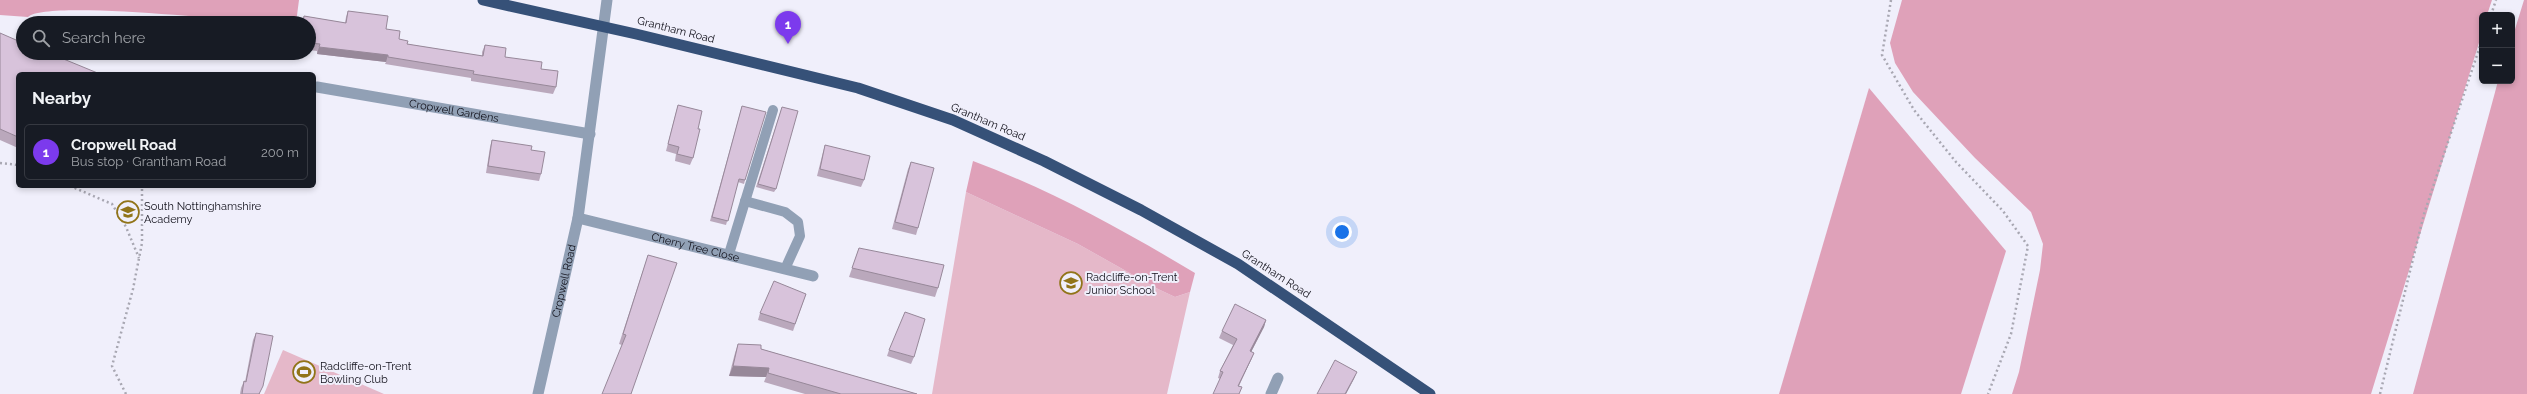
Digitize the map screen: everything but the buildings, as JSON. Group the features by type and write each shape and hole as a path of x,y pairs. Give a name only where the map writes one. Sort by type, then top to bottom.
{"highway":[{"name":"Grantham Road","path":"483,0 604,27 858,88 953,120 1044,161 1141,210 1238,264 1430,394"}],"street":[{"name":"Cropwell Road","path":"538,394 578,218 607,0"},
{"name":"Cropwell Gardens","path":"317,87 590,134"},
{"name":"Cherry Tree Close","path":"578,218 729,254 813,276"},
{"path":"1271,394 1278,378"}],"lane":[{"path":"729,254 773,110"},
{"path":"745,201 785,212 798,222 800,236 785,269"}],"path":[{"path":"1891,0 1882,55 1914,110 1956,162 2003,211 2028,246 2011,334 1988,394"},
{"path":"2492,12 2496,0"},
{"path":"2380,394 2424,214 2479,48"},
{"path":"0,163 16,165"},
{"path":"75,188 112,204 126,226 139,259"},
{"path":"126,394 112,366 142,243 142,188"}],"shaded area":[{"path":"0,0 299,0 297,16 191,16 140,12 67,10 42,12 31,16 0,15"},
{"path":"1902,0 2492,0 2488,12 2479,12 2479,43 2371,394 2012,394 2019,372 2040,270 2043,244 2031,212 1975,158 1913,92 1895,63 1890,43"},
{"path":"2524,0 2527,0 2527,394 2413,394 2497,84 2515,84 2515,29"},
{"path":"1869,88 2006,251 1961,394 1779,394"},
{"path":"973,161 1002,172 1059,198 1141,241 1195,273 1190,292 1175,297 1078,244 966,192"},
{"name":"Radcliffe-on-Trent Junior School","path":"966,192 1078,244 1175,297 1190,292 1167,394 932,394"},
{"name":"Radcliffe-on-Trent Bowling Club","path":"283,350 384,394 264,394"}],"place":[{"name":"Cropwell Road","path":"788,44"},
{"name":"South Nottinghamshire Academy","path":"128,212"},
{"name":"Radcliffe-on-Trent Junior School","path":"1071,283"},
{"name":"Radcliffe-on-Trent Bowling Club","path":"304,372"}]}
